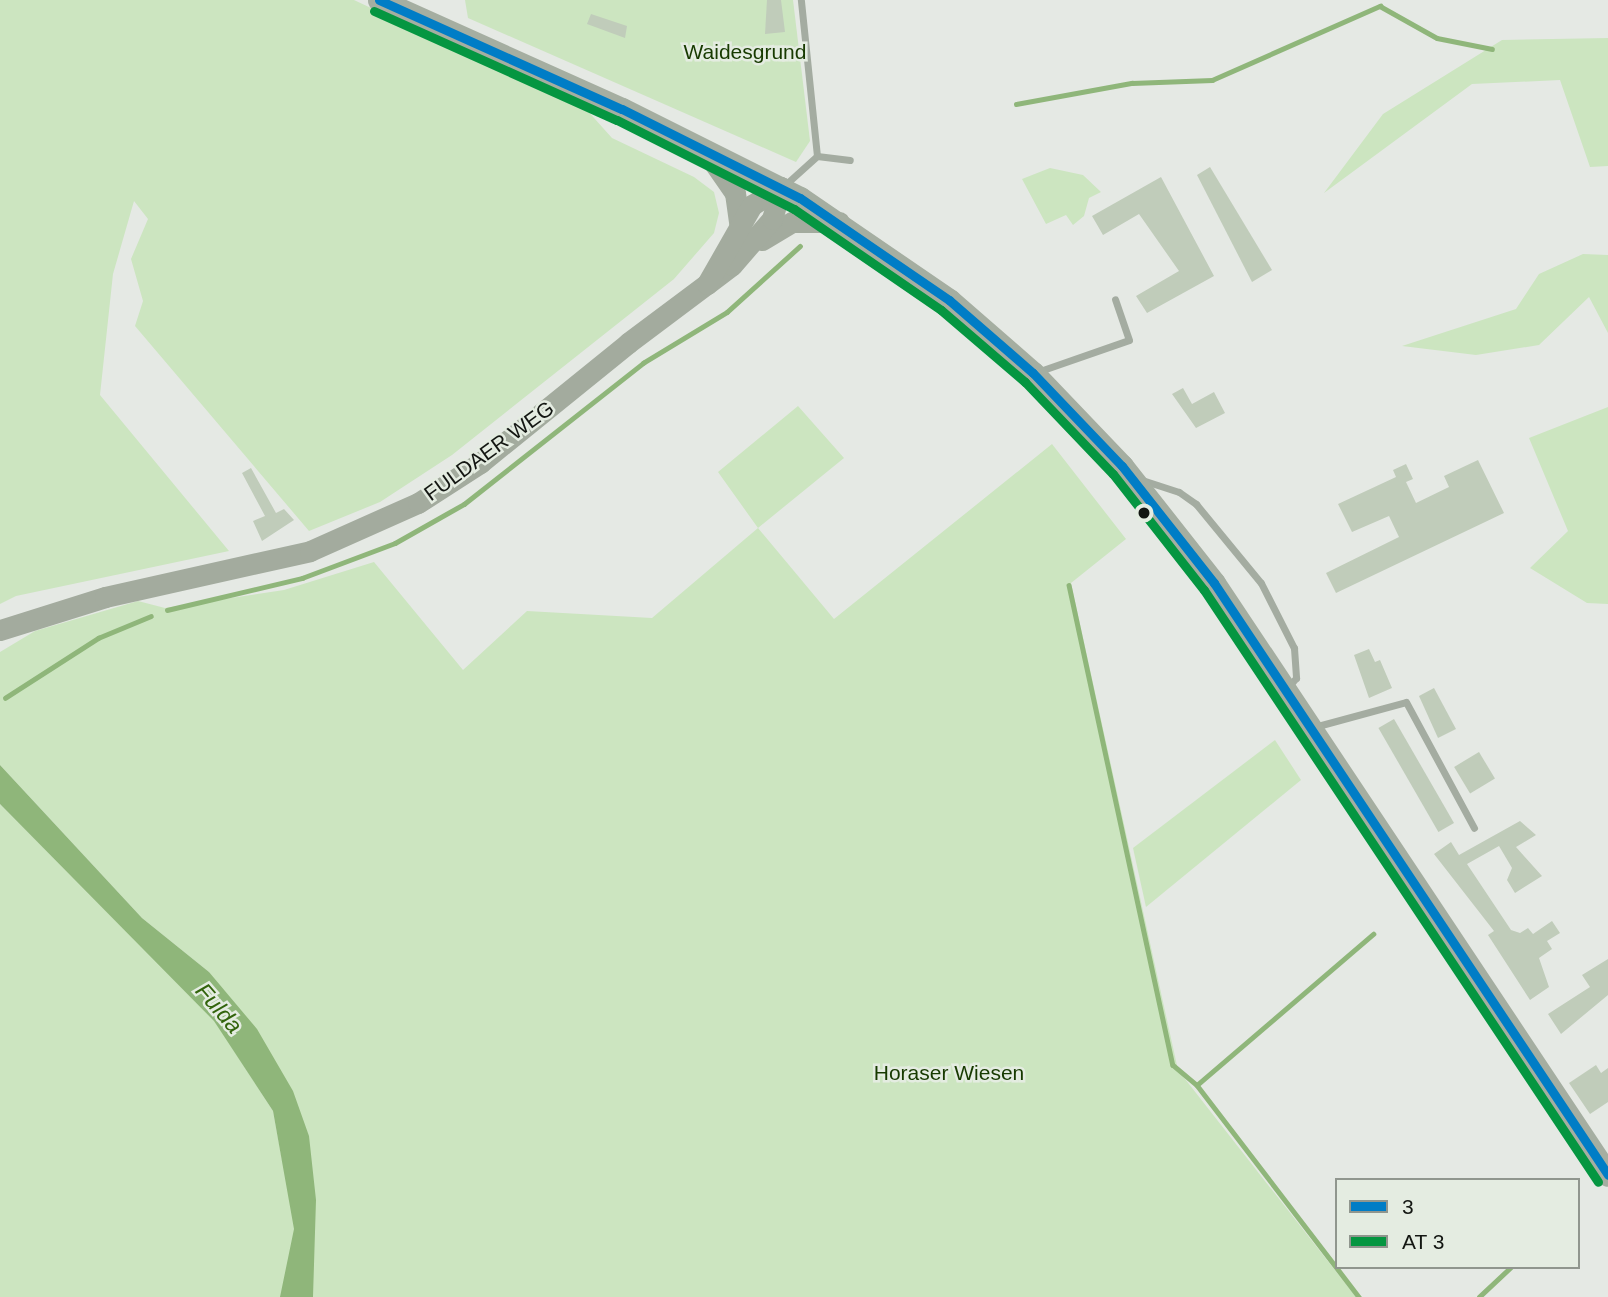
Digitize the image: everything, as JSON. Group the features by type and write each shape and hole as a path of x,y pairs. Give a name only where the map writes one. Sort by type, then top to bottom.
{"main road":[{"path":"379,0 781,187 839,222 949,300 1033,373 1132,479 1288,687 1608,1175"},
{"path":"705,150 735,193 740,227"},
{"name":"FULDAER WEG","path":"0,630 95,600 310,551 384,521 480,463 707,284 751,246 779,207 781,187 760,195 707,284"},
{"path":"751,246 792,222 839,222"}],"lane":[{"path":"781,187 797,179 817,156 801,0"},
{"path":"817,156 850,160"},
{"path":"1033,373 1129,340 1115,299"},
{"path":"1132,479 1151,479 1196,504 1261,583 1294,648 1296,678 1288,687"},
{"path":"1314,727 1406,702 1474,828"}],"green space":[{"path":"0,0 354,0 586,109 612,138 694,177 714,192 719,213 714,233 674,279 452,455 380,502 309,531 135,326 143,301 131,259 148,219 134,201 113,274 100,395 229,551 16,596 0,604"},
{"name":"Waidesgrund","path":"465,0 793,0 810,141 796,162 468,18"},
{"path":"1608,38 1608,166 1590,167 1560,80 1472,84 1324,193 1383,114 1502,40"},
{"path":"1050,168 1083,175 1101,192 1089,198 1084,216 1073,225 1066,215 1046,224 1022,179"},
{"path":"1583,254 1608,255 1608,333 1589,297 1539,345 1476,355 1402,346 1516,309 1539,274"},
{"path":"798,406 844,458 758,528 718,472"},
{"path":"1608,407 1608,604 1587,603 1530,568 1568,531 1529,438"},
{"name":"Horaser Wiesen","path":"1052,444 1126,539 1071,583 1178,1070 1356,1297 0,1297 0,804 215,1021 273,1111 282,1160 298,1136 209,972 142,918 0,765 0,652 35,631 138,601 165,608 284,590 374,562 463,670 527,611 652,618 758,528 834,619"},
{"path":"1275,740 1301,780 1146,907 1133,848"}],"water":[{"name":"Fulda","path":"0,765 142,918 209,972 257,1029 293,1091 309,1136 316,1200 313,1297 280,1297 294,1229 273,1111 214,1021 0,804"}],"building":[{"path":"767,0 781,0 785,32 765,34"},
{"path":"591,14 627,26 625,38 587,24"},
{"path":"1210,167 1272,270 1252,282 1197,175"},
{"path":"1161,177 1214,276 1147,313 1136,296 1179,271 1139,214 1103,235 1092,216"},
{"path":"1183,388 1192,404 1214,392 1225,413 1196,428 1172,394"},
{"path":"1478,460 1504,513 1336,593 1326,573 1399,537 1389,516 1352,532 1338,504 1396,477 1393,470 1406,464 1413,479 1406,482 1416,503 1449,487 1444,476"},
{"path":"251,468 276,513 284,509 294,520 262,541 253,521 265,516 242,473"},
{"path":"1369,649 1375,662 1380,660 1392,688 1369,698 1354,655"},
{"path":"1434,688 1456,729 1438,738 1419,696"},
{"path":"1394,719 1454,823 1438,832 1378,728"},
{"path":"1479,752 1495,779 1470,794 1454,767"},
{"path":"1520,821 1536,835 1516,847 1542,876 1515,893 1507,880 1512,868 1499,846 1467,864 1511,930 1520,933 1528,928 1533,934 1552,921 1560,933 1547,941 1552,949 1539,958 1549,987 1530,1000 1488,935 1494,931 1434,854 1451,842 1459,855"},
{"path":"1608,959 1608,995 1561,1034 1548,1014 1590,987 1582,975"},
{"path":"1596,1065 1601,1073 1608,1068 1608,1102 1590,1114 1569,1083"}],"waterway":[{"path":"1016,104 1132,83 1212,80 1380,6 1437,38 1492,49"},
{"path":"167,610 302,578 395,543 464,504 643,363 727,312 800,246"},
{"path":"1069,585 1173,1065 1197,1085 1335,1266"},
{"path":"5,698 98,638 151,616"},
{"path":"1197,1085 1373,934"},
{"path":"1338,1269 1359,1297"},
{"path":"1479,1297 1509,1269"}],"transit line":[{"name":"3","path":"379,0 622,109 800,198 949,300 1033,373 1122,466 1214,583 1608,1175"},
{"path":"374,11 617,120 794,209 941,310 1025,382 1113,474 1204,590 1598,1182"}]}
